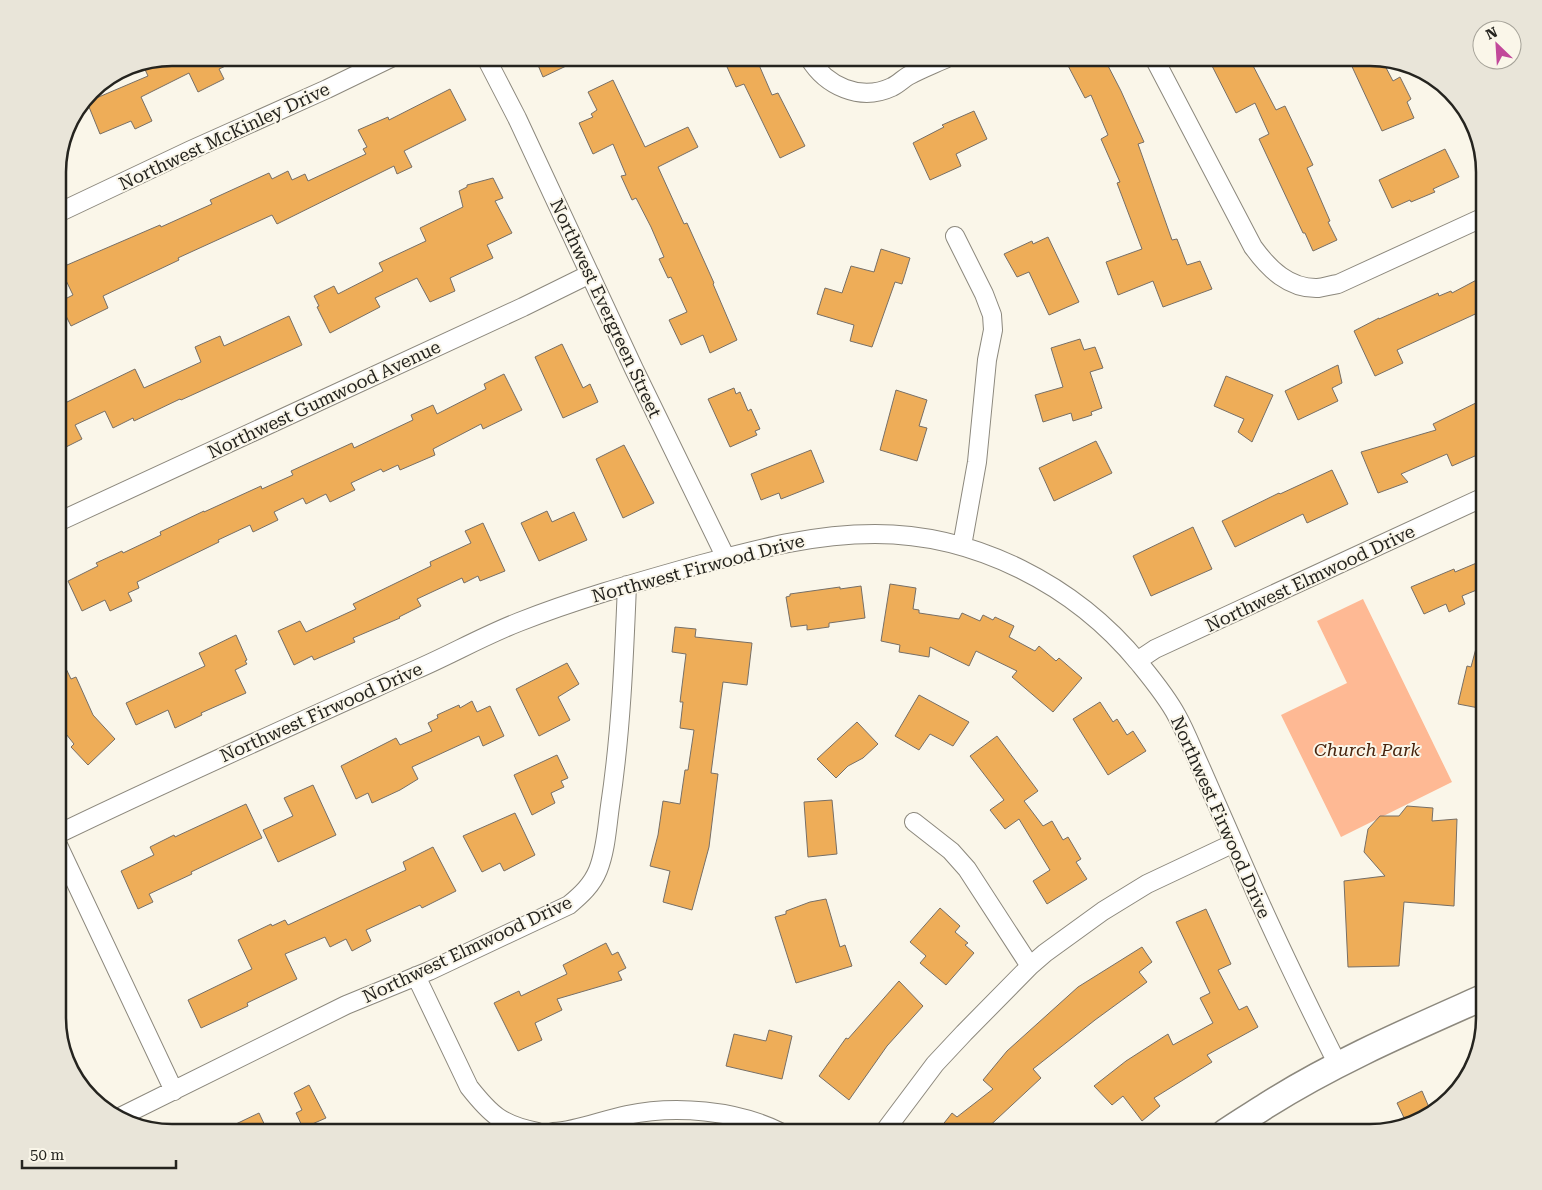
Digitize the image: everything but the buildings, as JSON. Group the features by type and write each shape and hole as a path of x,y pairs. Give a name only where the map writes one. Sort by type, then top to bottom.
{"main road":[{"path":"1238,1124 1290,1091 1338,1065 1396,1036 1476,1001"}],"street":[{"name":"Northwest McKinley Drive","path":"66,209 374,66"},
{"name":"Northwest Evergreen Street","path":"490,66 517,118 634,369 726,558"},
{"path":"815,66 822,76 839,87 852,92 872,93 891,87 908,76 930,66"},
{"path":"1158,66 1253,248 1279,276 1298,285 1318,288 1338,284 1476,221"},
{"path":"955,236 984,294 992,315 993,330 977,462 962,546"},
{"name":"Northwest Gumwood Avenue","path":"66,518 523,307 590,274"},
{"name":"Northwest Elmwood Drive","path":"1138,661 1155,649 1476,501"},
{"name":"Northwest Firwood Drive","path":"66,830 282,729 516,623 593,595 777,544 828,536 879,534 923,538 962,546 1000,559 1037,577 1077,603 1101,623 1138,661 1176,713 1276,938 1338,1065"},
{"name":"Northwest Elmwood Drive","path":"127,1114 346,1005 416,976 569,905 581,895 598,870 602,856 614,772 627,585"},
{"path":"914,822 951,851 967,869 1030,966"},
{"path":"890,1124 935,1064 1030,966 1103,911 1147,884 1234,842"},
{"path":"66,862 174,1091"},
{"path":"416,976 469,1087 481,1103 496,1117 509,1124"},
{"path":"595,1124 628,1115 664,1110 692,1110 733,1117 755,1124"}],"green space":[{"name":"Church Park","path":"1363,599 1452,782 1341,837 1281,715 1347,683 1317,621"}]}
